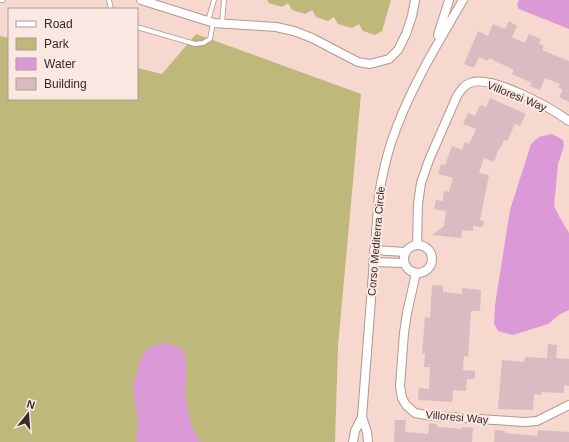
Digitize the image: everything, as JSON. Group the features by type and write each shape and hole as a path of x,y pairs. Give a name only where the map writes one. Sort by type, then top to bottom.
{"street":[{"path":"142,0 214,22 276,27 294,31 312,38 358,62 370,64 389,59 398,50 406,34 415,0"},
{"name":"Corso Mediterra Circle","path":"433,52 450,0"},
{"name":"Corso Mediterra Circle","path":"368,442 367,432 362,417 379,194 391,143 414,85 463,0"},
{"name":"Villoresi Way","path":"417,245 418,204 421,183 429,160 457,96 463,87 471,82 480,81 492,83 553,110 569,121"},
{"path":"417,245 424,246 428,249 432,258 430,267 416,273 409,270 404,263 404,257 405,252 410,247 417,245"},
{"path":"374,250 405,252"},
{"path":"373,262 404,263"},
{"name":"Villoresi Way","path":"416,273 404,333 400,386 402,398 406,405 415,413 432,416 524,422 537,421 569,405"},
{"name":"Corso Mediterra Circle","path":"352,442 355,431 362,417"}],"lane":[{"path":"214,0 214,22"},
{"path":"138,27 195,44 203,43 210,39 214,22 224,0"}],"green space":[{"path":"267,0 391,0 382,31 375,35 363,31 359,24 352,28 338,24 334,17 328,21 316,17 312,10 305,14 292,10 288,3 282,7 269,3"},
{"path":"196,34 361,94 338,346 335,442 0,442 0,36 8,38 8,100 138,100 138,68 162,74"}],"water":[{"path":"519,0 569,0 569,29 519,9 517,5"},
{"path":"552,134 563,140 564,146 558,164 554,206 569,233 569,310 560,314 548,324 513,335 498,331 494,323 495,305 510,210 531,144 539,137"},
{"path":"166,343 183,349 187,367 185,397 191,424 200,442 136,442 138,422 133,387 141,357 151,346"}],"building":[{"path":"509,21 517,26 512,37 525,43 529,34 541,39 539,44 544,46 542,50 569,61 569,102 559,97 563,90 558,87 560,84 545,78 540,90 530,86 532,83 512,74 514,70 489,58 488,61 479,57 474,68 464,64 478,31 488,36 493,24 505,29"},
{"path":"490,98 526,114 520,126 515,124 507,141 504,140 500,149 499,148 494,162 484,158 479,173 489,175 480,220 484,221 483,227 473,226 473,231 462,230 461,238 432,235 444,226 446,211 434,209 436,200 443,201 444,191 449,192 453,178 438,174 441,164 445,165 452,146 462,150 465,142 469,144 476,129 463,124 468,113 475,116 480,105 486,107"},
{"path":"432,285 443,286 443,292 462,294 462,288 481,290 480,311 471,311 468,357 464,356 463,370 475,371 475,379 467,379 466,391 453,390 452,402 418,400 419,388 429,389 430,367 424,367 425,354 422,354 425,317 430,318"},
{"path":"548,344 557,345 556,358 569,359 569,386 564,385 564,393 542,392 542,395 534,394 533,410 498,409 502,360 524,362 525,357 547,358"},
{"path":"395,420 406,420 405,432 428,434 429,423 437,424 437,427 462,429 462,427 473,428 472,442 394,442"},
{"path":"495,430 505,431 505,433 537,436 538,430 569,432 569,442 494,442"}]}
